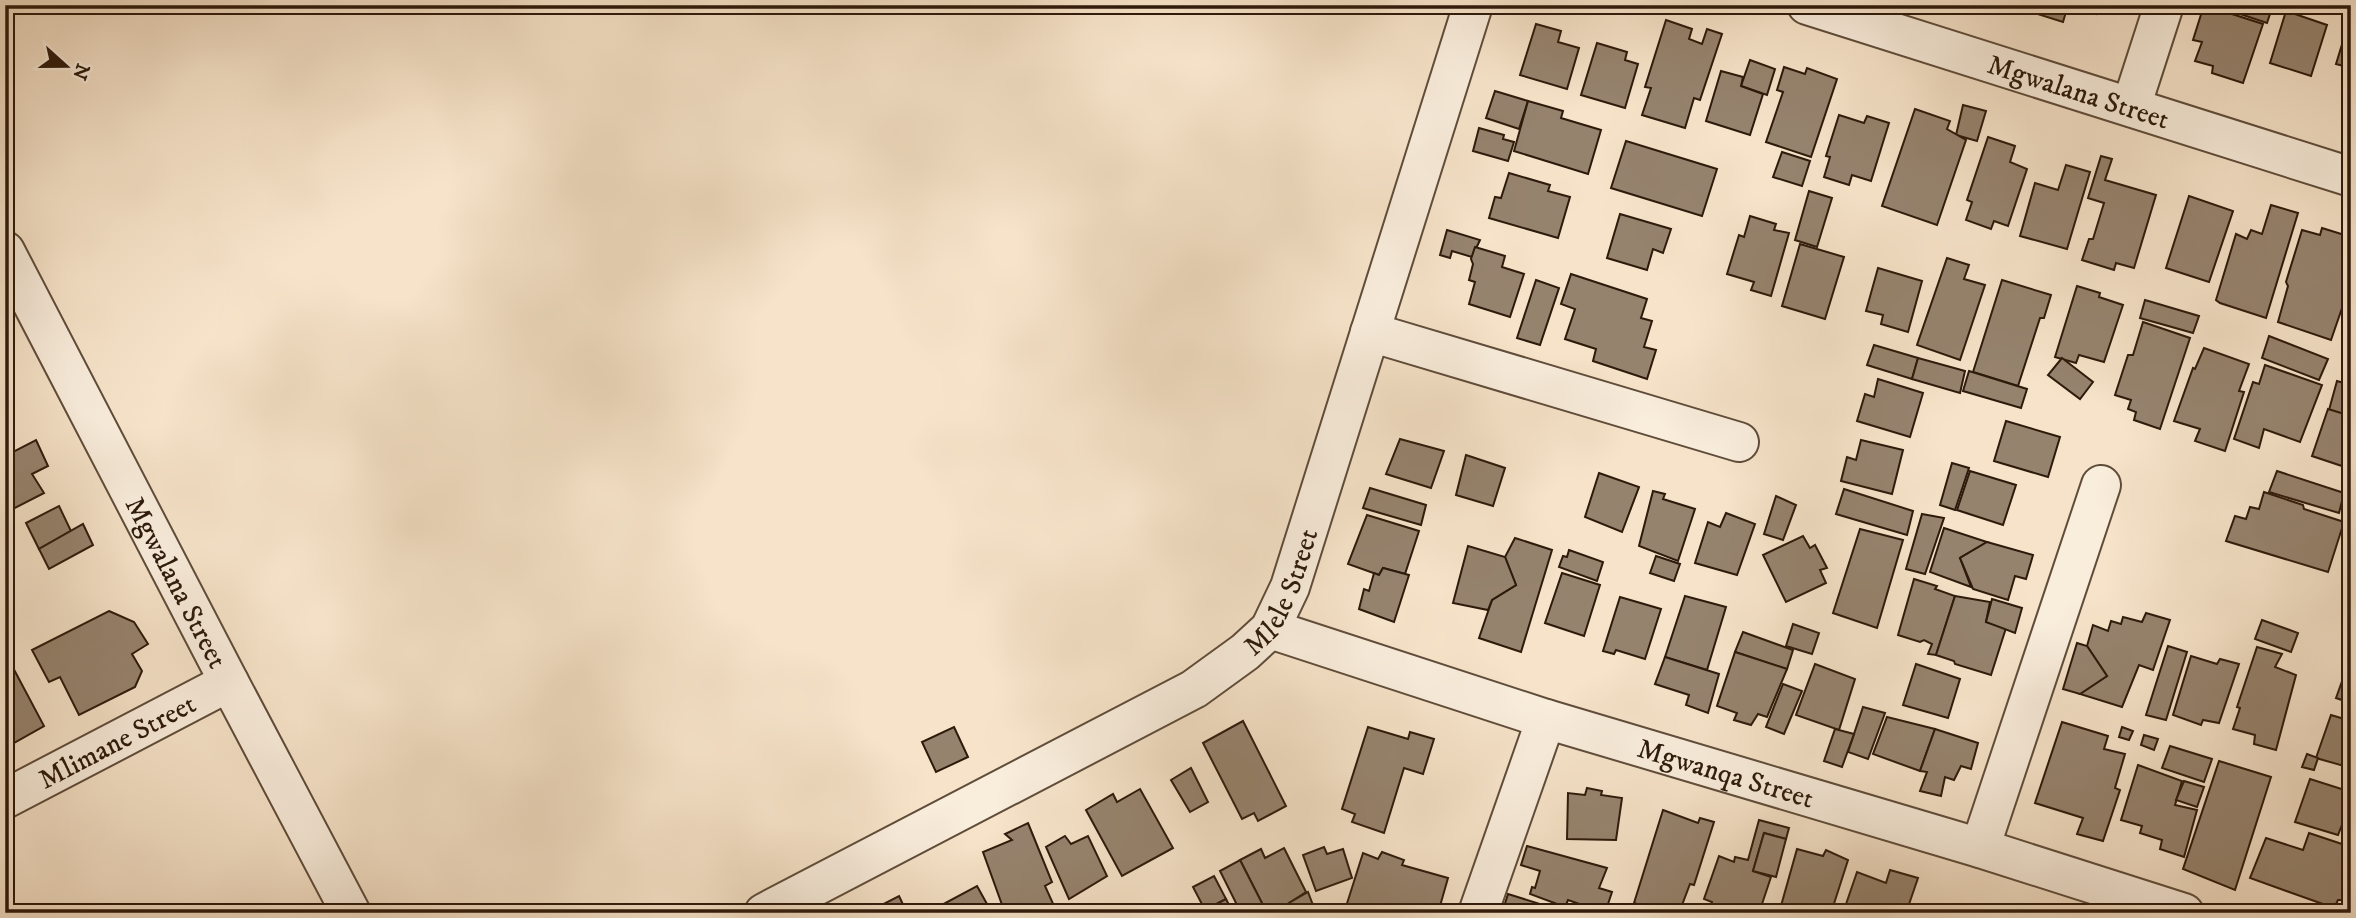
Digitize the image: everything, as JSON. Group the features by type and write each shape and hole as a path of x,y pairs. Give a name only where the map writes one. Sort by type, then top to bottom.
{"street":[{"name":"Mlele Street","path":"764,913 1194,689 1245,652 1269,629 1290,587 1473,5"},
{"name":"Mgwalana Street","path":"1807,5 2351,177"},
{"path":"2131,107 2164,5"},
{"name":"Mgwalana Street","path":"5,251 351,913"},
{"path":"1370,332 1739,442"},
{"path":"1980,848 2102,485"},
{"name":"Mgwanqa Street","path":"1269,629 1546,719 1980,848 2184,913"},
{"name":"Mlimane Street","path":"5,799 229,682"},
{"path":"1478,913 1546,719"}],"building":[{"path":"2033,5 2068,5 2063,22 2031,12"},
{"path":"2069,5 2099,5 2096,14"},
{"path":"2204,5 2263,24 2243,83 2212,73 2213,66 2195,61 2202,42 2193,40"},
{"path":"2213,5 2273,5 2267,23"},
{"path":"2286,11 2327,25 2311,76 2270,63"},
{"path":"2351,15 2351,68 2336,64"},
{"path":"1666,20 1692,29 1689,39 1702,44 1707,29 1722,34 1700,100 1694,98 1685,128 1642,115 1651,88 1645,87"},
{"path":"1536,24 1561,31 1558,42 1579,48 1567,89 1520,75"},
{"path":"1597,43 1627,52 1625,60 1638,64 1625,108 1581,95"},
{"path":"1750,60 1775,69 1767,95 1741,86"},
{"path":"1784,67 1805,74 1807,68 1837,79 1811,157 1766,142 1783,92 1777,90"},
{"path":"1721,71 1743,77 1741,86 1763,94 1750,135 1706,121"},
{"path":"1495,91 1528,101 1519,129 1486,118"},
{"path":"1528,101 1563,111 1561,118 1601,130 1588,174 1514,151"},
{"path":"1963,105 1986,111 1977,141 1956,135"},
{"path":"1915,109 1950,121 1947,129 1966,140 1937,225 1882,206"},
{"path":"1839,115 1864,123 1867,116 1889,123 1871,181 1852,175 1849,185 1824,177 1830,157 1826,156"},
{"path":"1479,128 1504,135 1503,139 1514,142 1508,161 1473,151"},
{"path":"1988,137 2015,146 2010,162 2027,169 2008,226 1994,221 1991,229 1966,220 1972,202 1967,200"},
{"path":"1626,141 1717,169 1702,216 1611,188"},
{"path":"1782,152 1810,161 1802,186 1773,177"},
{"path":"2101,156 2112,159 2105,180 2156,195 2134,268 2116,263 2114,270 2082,260 2089,239 2093,239 2104,203 2088,198"},
{"path":"2066,165 2090,172 2067,249 2020,236 2035,183 2058,190"},
{"path":"1509,173 1550,185 1548,191 1570,197 1558,238 1489,218 1495,197 1501,198"},
{"path":"1809,191 1832,198 1817,247 1795,240"},
{"path":"2189,196 2233,211 2209,282 2166,268"},
{"path":"2271,205 2298,213 2266,318 2216,300 2236,234 2247,239 2251,230 2262,234"},
{"path":"1620,214 1671,229 1663,253 1653,249 1647,270 1607,258"},
{"path":"1750,216 1776,224 1774,230 1789,233 1771,296 1751,290 1754,282 1727,274 1739,235 1744,237"},
{"path":"2322,228 2351,237 2351,282 2331,340 2278,322 2288,286 2286,282 2302,230 2320,235"},
{"path":"1447,230 1480,240 1472,257 1452,251 1450,258 1440,255"},
{"path":"1800,244 1844,257 1825,319 1782,306"},
{"path":"1475,247 1505,256 1502,267 1524,274 1510,317 1469,304 1475,282 1469,280"},
{"path":"1947,258 1969,265 1964,279 1985,285 1960,360 1917,345"},
{"path":"1878,268 1922,281 1908,332 1881,324 1883,315 1866,311"},
{"path":"1571,274 1647,299 1641,318 1652,321 1644,347 1656,350 1647,379 1593,361 1596,349 1565,339 1575,309 1561,304"},
{"path":"1536,280 1559,288 1540,345 1517,338"},
{"path":"2002,280 2051,295 2044,318 2040,318 2018,386 1973,372"},
{"path":"2077,286 2100,293 2099,297 2123,305 2104,362 2079,355 2076,363 2055,357"},
{"path":"2145,300 2199,316 2193,333 2140,318"},
{"path":"2143,322 2190,338 2160,429 2134,420 2136,412 2128,409 2131,400 2115,395 2128,355 2133,355"},
{"path":"2269,336 2328,359 2319,380 2262,358"},
{"path":"1874,345 1918,358 1912,379 1867,365"},
{"path":"2204,348 2249,364 2239,391 2244,392 2225,451 2195,441 2200,429 2174,421 2193,368 2195,369"},
{"path":"1918,358 1965,371 1960,393 1912,379"},
{"path":"2062,358 2093,382 2080,399 2048,375"},
{"path":"2265,365 2322,385 2300,442 2264,429 2259,448 2234,439 2253,382 2259,384"},
{"path":"1969,371 2027,389 2021,408 1963,391"},
{"path":"1878,379 1923,393 1910,437 1857,421 1865,394 1874,397"},
{"path":"2337,381 2351,385 2351,416 2329,410"},
{"path":"2328,409 2351,416 2351,469 2312,456"},
{"path":"2006,421 2060,437 2048,477 1994,461"},
{"path":"1400,439 1444,451 1431,488 1386,474"},
{"path":"36,440 48,466 32,474 44,493 5,513 5,456"},
{"path":"1861,440 1903,450 1892,494 1841,481 1847,457 1856,460"},
{"path":"1466,455 1505,468 1493,506 1456,495"},
{"path":"1952,463 1969,468 1955,510 1940,505"},
{"path":"1970,471 2016,485 2003,525 1957,510"},
{"path":"2277,471 2344,493 2339,513 2269,492"},
{"path":"1599,473 1639,487 1622,532 1585,517"},
{"path":"1370,488 1426,505 1421,525 1363,508"},
{"path":"1844,489 1913,511 1907,535 1836,514"},
{"path":"1653,491 1665,494 1663,499 1695,509 1678,561 1639,546"},
{"path":"2264,492 2344,522 2328,572 2226,541 2235,516 2246,519 2250,507 2259,509"},
{"path":"1776,496 1796,505 1783,540 1764,534"},
{"path":"59,506 71,531 39,549 26,523"},
{"path":"1726,513 1755,524 1737,575 1695,563 1708,522 1720,527"},
{"path":"1922,514 1944,518 1925,574 1906,569"},
{"path":"1367,515 1419,531 1405,574 1383,568 1379,575 1348,564"},
{"path":"83,524 93,545 49,569 39,549"},
{"path":"1944,528 1987,542 1960,558 1971,587 1930,572"},
{"path":"1860,529 1903,540 1877,628 1833,613"},
{"path":"1803,536 1810,548 1815,545 1827,568 1820,570 1826,583 1786,602 1763,555"},
{"path":"1515,538 1552,550 1521,652 1479,638 1492,600 1516,585 1505,557"},
{"path":"1987,542 2033,555 2026,579 2015,576 2008,600 1973,589 1960,558"},
{"path":"1468,546 1505,557 1516,585 1492,600 1488,610 1453,603"},
{"path":"1569,550 1603,562 1597,581 1559,567 1563,556 1567,557"},
{"path":"1656,556 1680,564 1674,581 1650,573"},
{"path":"1383,568 1409,575 1394,622 1359,609 1364,589 1369,591 1374,573 1379,575"},
{"path":"1562,573 1600,585 1584,636 1545,623"},
{"path":"1914,579 1937,586 1935,589 1955,596 1936,655 1928,654 1932,644 1898,635"},
{"path":"1685,596 1726,607 1707,670 1665,657"},
{"path":"1955,596 1990,602 1986,622 2006,628 1991,675 1936,655"},
{"path":"1620,597 1661,609 1645,659 1616,650 1614,654 1603,651"},
{"path":"1992,599 2022,608 2015,633 1986,622"},
{"path":"109,611 134,622 148,644 132,654 142,671 135,687 79,715 60,677 49,682 32,650"},
{"path":"2146,613 2170,620 2153,670 2139,665 2122,707 2080,694 2107,676 2087,646 2093,625 2108,631 2111,621 2121,624 2123,617 2142,622"},
{"path":"2262,620 2298,633 2291,652 2255,639"},
{"path":"1793,624 1819,633 1812,654 1786,646"},
{"path":"1743,632 1793,650 1787,669 1735,652"},
{"path":"2077,643 2087,646 2107,676 2080,694 2063,689"},
{"path":"2168,646 2187,652 2166,720 2146,715"},
{"path":"2257,647 2282,654 2275,667 2296,675 2276,750 2254,744 2255,735 2233,729 2240,708 2237,707"},
{"path":"1735,652 1787,669 1767,717 1758,714 1751,725 1734,720 1737,713 1717,706"},
{"path":"2191,656 2217,664 2220,659 2239,664 2219,723 2203,720 2201,725 2173,715"},
{"path":"2351,656 2351,703 2336,698"},
{"path":"1665,657 1719,674 1708,713 1686,705 1689,695 1655,684"},
{"path":"10,662 44,726 5,748 5,665"},
{"path":"1815,664 1855,679 1839,730 1796,715"},
{"path":"1916,664 1960,679 1948,718 1903,705"},
{"path":"1783,684 1802,691 1784,734 1766,727"},
{"path":"1863,707 1885,713 1868,759 1848,752"},
{"path":"2331,715 2351,721 2351,768 2316,758"},
{"path":"1887,717 1935,729 1920,771 1873,754"},
{"path":"1243,721 1286,806 1258,821 1254,813 1242,819 1203,743"},
{"path":"2062,722 2108,736 2104,749 2125,754 2115,788 2120,790 2103,841 2077,834 2083,818 2035,803"},
{"path":"954,727 968,757 936,772 922,742"},
{"path":"1368,727 1408,739 1410,732 1434,739 1423,774 1404,768 1384,833 1352,822 1355,814 1342,809"},
{"path":"2122,727 2133,731 2129,740 2119,737"},
{"path":"1835,729 1854,734 1842,767 1824,761"},
{"path":"1935,729 1978,743 1971,769 1961,766 1954,780 1945,777 1941,796 1920,791 1927,772 1920,771"},
{"path":"2144,735 2158,739 2154,750 2141,745"},
{"path":"2170,746 2212,759 2204,782 2162,768"},
{"path":"2307,754 2318,758 2314,770 2302,767"},
{"path":"2219,761 2271,777 2235,890 2183,869"},
{"path":"2138,765 2182,781 2175,805 2197,810 2184,857 2160,849 2162,840 2140,833 2142,826 2121,820"},
{"path":"1191,768 1208,802 1190,812 1171,780"},
{"path":"2310,779 2351,792 2351,818 2345,817 2338,835 2295,822"},
{"path":"2184,781 2204,787 2197,807 2176,800"},
{"path":"1587,788 1602,791 1601,795 1622,798 1616,840 1567,839 1568,793 1585,795"},
{"path":"1140,789 1173,848 1122,876 1086,810 1113,794 1117,802"},
{"path":"1663,810 1698,823 1700,818 1714,822 1694,885 1690,884 1679,913 1666,913 1634,903"},
{"path":"1759,820 1789,828 1786,839 1764,833 1753,871 1771,877 1759,913 1708,913 1712,902 1704,899 1719,856 1734,862 1735,857 1748,860"},
{"path":"1028,823 1052,882 1045,886 1055,908 1046,913 1005,913 983,852 1012,840 1005,834"},
{"path":"1764,833 1786,839 1776,877 1753,871"},
{"path":"2309,833 2351,847 2351,891 2349,890 2346,900 2338,900 2334,908 2250,878 2266,838 2303,850"},
{"path":"1065,836 1071,844 1088,836 1107,876 1069,899 1046,847"},
{"path":"1527,846 1607,868 1599,888 1612,892 1605,913 1568,900 1565,907 1530,894 1532,887 1535,888 1540,871 1521,865"},
{"path":"1324,847 1327,854 1343,849 1352,878 1316,891 1303,855"},
{"path":"1284,848 1306,892 1289,903 1295,913 1267,913 1240,860 1261,849 1265,858"},
{"path":"1797,849 1823,856 1826,850 1848,860 1831,913 1779,913"},
{"path":"1382,852 1404,860 1402,865 1448,878 1438,913 1407,913 1395,908 1393,913 1344,913 1363,853 1378,859"},
{"path":"1240,860 1267,913 1241,913 1220,871"},
{"path":"1890,870 1918,878 1906,913 1843,913 1857,872 1886,883"},
{"path":"1214,876 1226,899 1205,910 1193,887"},
{"path":"977,886 992,913 938,913 936,908"},
{"path":"1308,892 1316,913 1295,913 1289,903"},
{"path":"1508,894 1540,904 1535,913 1502,913"},
{"path":"899,896 907,913 866,913"},
{"path":"1226,899 1233,913 1206,913 1205,910"},
{"path":"1134,906 1138,913 1121,913"}]}
